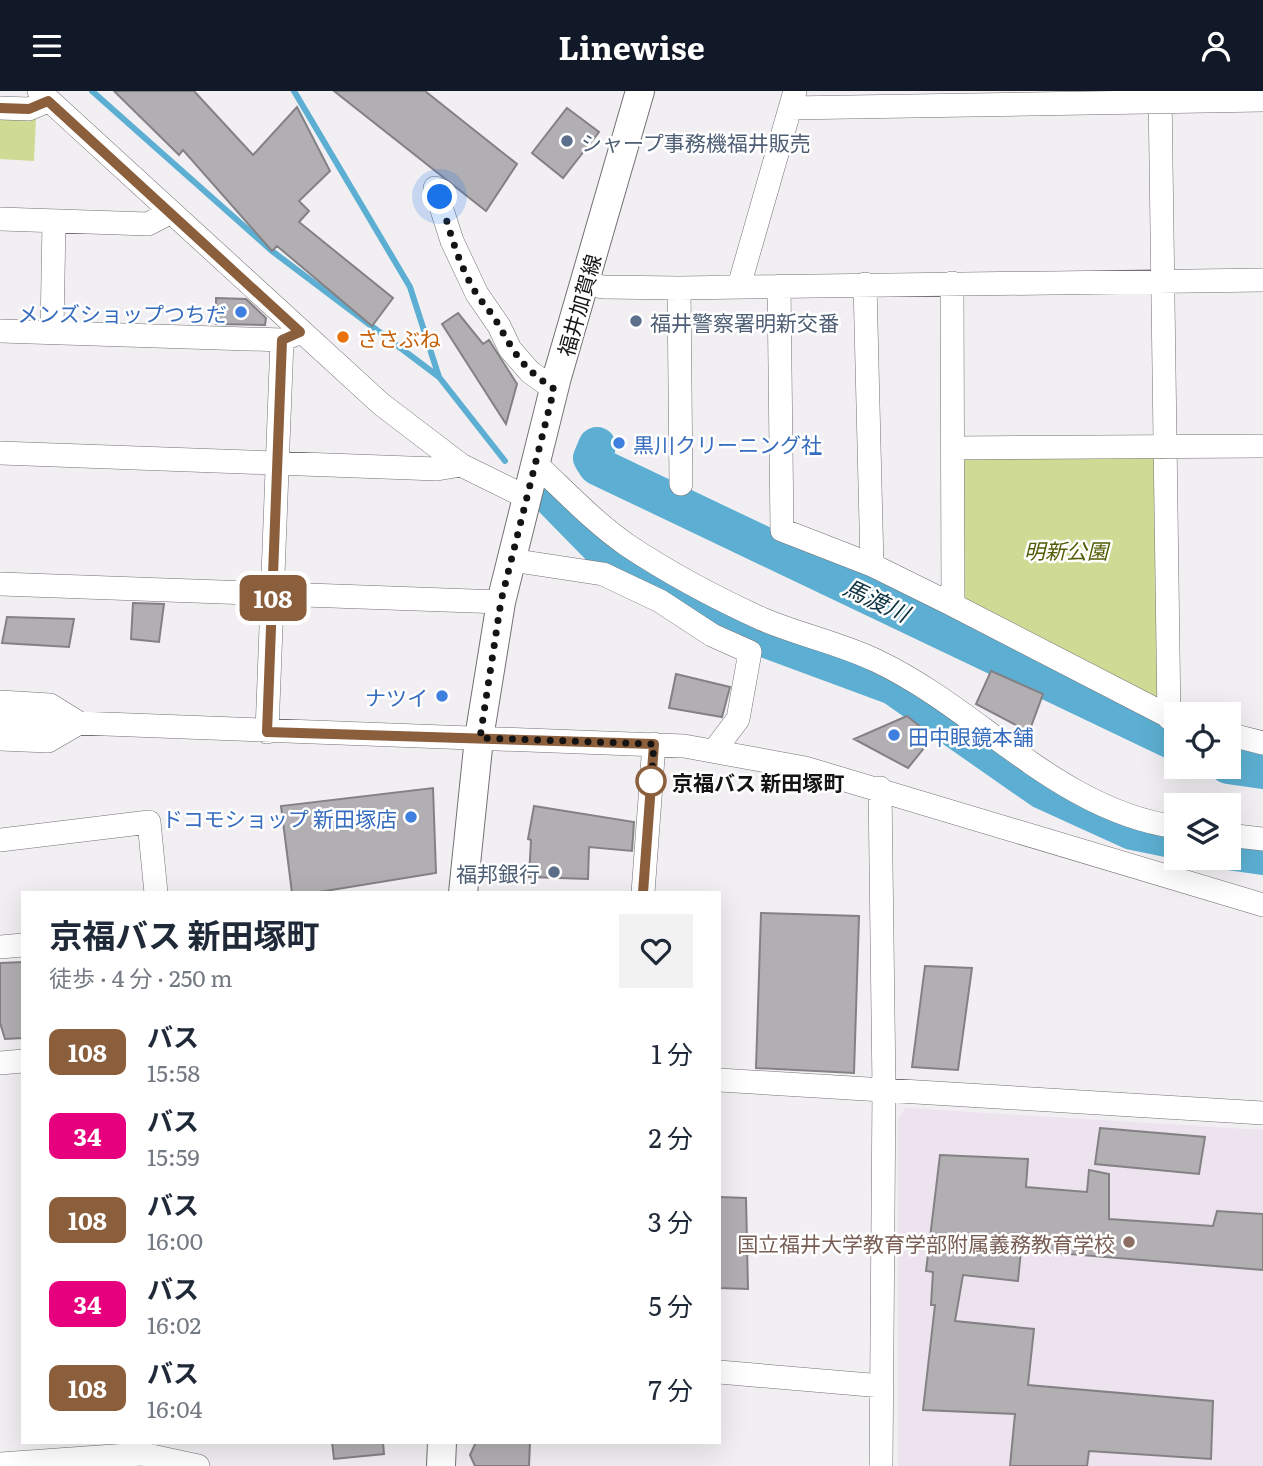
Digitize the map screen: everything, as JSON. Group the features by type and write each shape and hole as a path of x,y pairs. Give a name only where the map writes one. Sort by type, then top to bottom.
{"main road":[{"name":"福井加賀線","path":"463,891 480,738 501,601 554,389 640,91"},
{"path":"441,1466 442,1444"}],"street":[{"path":"0,108 29,109 43,96 171,212 291,336 461,465"},
{"path":"1161,96 1165,446 1173,702"},
{"path":"739,286 792,99 1161,96 1263,100"},
{"path":"435,188 452,241 477,294 499,326 510,349 530,372 554,389"},
{"path":"0,219 148,223 171,212"},
{"path":"52,333 54,222"},
{"path":"586,274 603,286 679,288 1263,280"},
{"path":"952,283 953,605"},
{"path":"864,284 872,565"},
{"path":"779,286 782,530 872,565 1164,714"},
{"path":"679,288 681,484"},
{"path":"0,331 291,336"},
{"path":"267,732 277,463 291,336"},
{"path":"952,448 1263,446"},
{"path":"0,453 437,469 461,465 531,481 627,545 711,594 765,620 877,660 921,687 1071,791 1152,824 1164,826"},
{"path":"511,561 603,574 660,601 712,635 750,652 738,719 714,751"},
{"path":"0,584 501,601"},
{"path":"0,702 50,705 79,723"},
{"path":"0,720 267,732 654,744 714,751 806,768 880,788 1263,905"},
{"path":"0,739 48,741 79,723"},
{"path":"1241,737 1263,743"},
{"path":"643,891 654,744"},
{"path":"880,788 884,1088 881,1466"},
{"path":"0,839 149,822 156,891"},
{"path":"1241,836 1263,839"},
{"path":"1218,891 1263,886"},
{"path":"0,947 21,945"},
{"path":"0,1063 21,1061"},
{"path":"721,1080 1263,1113"},
{"path":"721,1371 882,1386"},
{"path":"0,1464 141,1448 198,1466"}],"shaded area":[{"path":"906,1108 1263,1130 1263,1466 898,1466 898,1118"}],"green space":[{"path":"0,116 36,118 34,161 0,159"},
{"name":"明新公園","path":"1165,446 1169,702 1164,702 1164,715 953,605 952,448"}],"building":[{"path":"114,91 194,91 253,155 297,107 330,171 299,201 309,211 299,222 393,298 372,326 277,246 272,251 183,150 179,155"},
{"path":"334,91 425,91 517,164 486,211"},
{"path":"567,108 599,132 563,178 532,153"},
{"path":"216,298 246,299 266,318 265,325 216,324"},
{"path":"458,313 483,344 489,340 517,384 506,424 442,324"},
{"path":"133,603 164,604 159,642 131,639"},
{"path":"7,617 74,619 69,647 2,643"},
{"path":"991,671 1043,694 1029,732 976,704"},
{"path":"676,674 730,687 722,717 669,708"},
{"path":"907,716 933,737 908,768 854,739"},
{"path":"433,788 436,873 325,891 292,891 281,806"},
{"path":"534,806 634,822 632,851 589,847 588,879 529,877 531,840 528,839"},
{"path":"761,913 859,916 854,1073 756,1068"},
{"path":"21,962 21,1038 5,1039 0,1023 0,963"},
{"path":"925,966 972,968 958,1070 912,1067"},
{"path":"1100,1128 1205,1137 1199,1174 1095,1164"},
{"path":"940,1155 1028,1159 1026,1187 1087,1192 1089,1170 1109,1174 1109,1219 1213,1226 1217,1211 1263,1214 1263,1270 1021,1250 1018,1281 963,1275 955,1321 1034,1329 1028,1385 1213,1401 1211,1459 1089,1451 1087,1466 1010,1466 1015,1414 923,1410 935,1305 931,1305 933,1272 926,1271"},
{"path":"721,1197 746,1198 748,1289 721,1288"},
{"path":"332,1444 383,1444 384,1454 334,1459"},
{"path":"475,1444 530,1444 529,1466 475,1466 470,1455"}],"waterway":[{"path":"92,91 272,251 439,377"},
{"path":"294,91 410,287 439,377 505,461"},
{"name":"馬渡川","path":"597,446 592,458 597,466 1164,736"},
{"path":"554,500 602,549 720,622 893,686 1042,790 1132,831 1164,838"},
{"name":"馬渡川","path":"1241,767 1263,770"},
{"path":"1241,853 1263,856"}],"bus line":[{"name":"108","path":"0,108 29,109 48,101 300,332 282,340 267,732 654,744 643,891"}],"place":[{"name":"シャープ事務機福井販売","path":"567,141"},
{"name":"メンズショップつちだ","path":"241,312"},
{"name":"福井警察署明新交番","path":"636,321"},
{"name":"ささぶね","path":"343,337"},
{"name":"黒川クリーニング社","path":"619,443"},
{"name":"ナツイ","path":"442,696"},
{"name":"田中眼鏡本舗","path":"894,735"},
{"name":"京福バス 新田塚町","path":"651,781"},
{"name":"ドコモショップ 新田塚店","path":"411,817"},
{"name":"福邦銀行","path":"554,872"},
{"name":"国立福井大学教育学部附属義務教育学校","path":"1129,1242"}],"route":[{"path":"440,197 442,215 453,244 477,294 499,326 510,349 530,372 554,389 501,601 480,738 654,744 651,784 651,781"}]}
